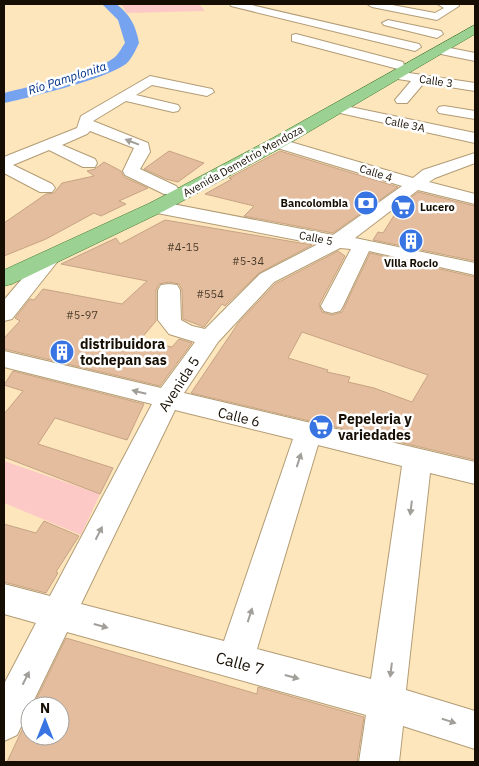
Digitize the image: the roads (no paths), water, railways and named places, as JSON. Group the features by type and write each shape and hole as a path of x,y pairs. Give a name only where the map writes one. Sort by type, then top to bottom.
{"main road":[{"name":"Avenida Demetrio Mendoza","path":"4,267 170,190 475,22"},
{"name":"Avenida Demetrio Mendoza","path":"4,279 157,207 277,143 336,108 395,67 440,50 475,29"}],"street":[{"path":"235,4 415,47"},
{"path":"252,9 270,4"},
{"path":"372,4 436,17 454,6 442,4"},
{"path":"372,20 437,34 415,47 395,67"},
{"name":"Calle 3","path":"296,38 395,67 421,79 475,87"},
{"path":"440,50 475,57"},
{"path":"421,79 406,96 442,103 475,115"},
{"path":"84,123 150,80 207,92"},
{"path":"123,96 173,108"},
{"name":"Calle 3A","path":"336,108 441,145 475,138"},
{"path":"84,123 142,146 142,152 131,172 170,190"},
{"path":"4,163 82,131 85,127 84,123"},
{"name":"Calle 4","path":"277,143 422,179 475,199"},
{"path":"50,144 89,163"},
{"path":"422,179 441,145"},
{"name":"Avenida 5","path":"4,722 167,399 210,337 267,278 337,242 422,179 475,158"},
{"path":"4,167 46,188"},
{"name":"Calle 5","path":"157,207 337,242 363,244 475,269"},
{"path":"332,306 363,244"},
{"path":"4,314 51,257"},
{"path":"169,290 168,316 170,324 177,329 210,337"},
{"name":"Calle 6","path":"4,359 475,473"},
{"path":"235,662 308,434"},
{"path":"379,762 417,460"},
{"name":"Calle 7","path":"4,599 386,702 475,730"}],"waterway":[{"name":"Río Pamplonita","path":"4,98 58,84 100,70 121,60 132,43 131,36 125,20 119,12 108,4"}],"place":[{"name":"Bancolombia","path":"366,203"},
{"name":"Lucero","path":"403,207"},
{"name":"Villa Rocio","path":"411,241"},
{"name":"distribuidora tochepan sas","path":"62,352"},
{"name":"Pepeleria y variedades","path":"321,427"}]}
